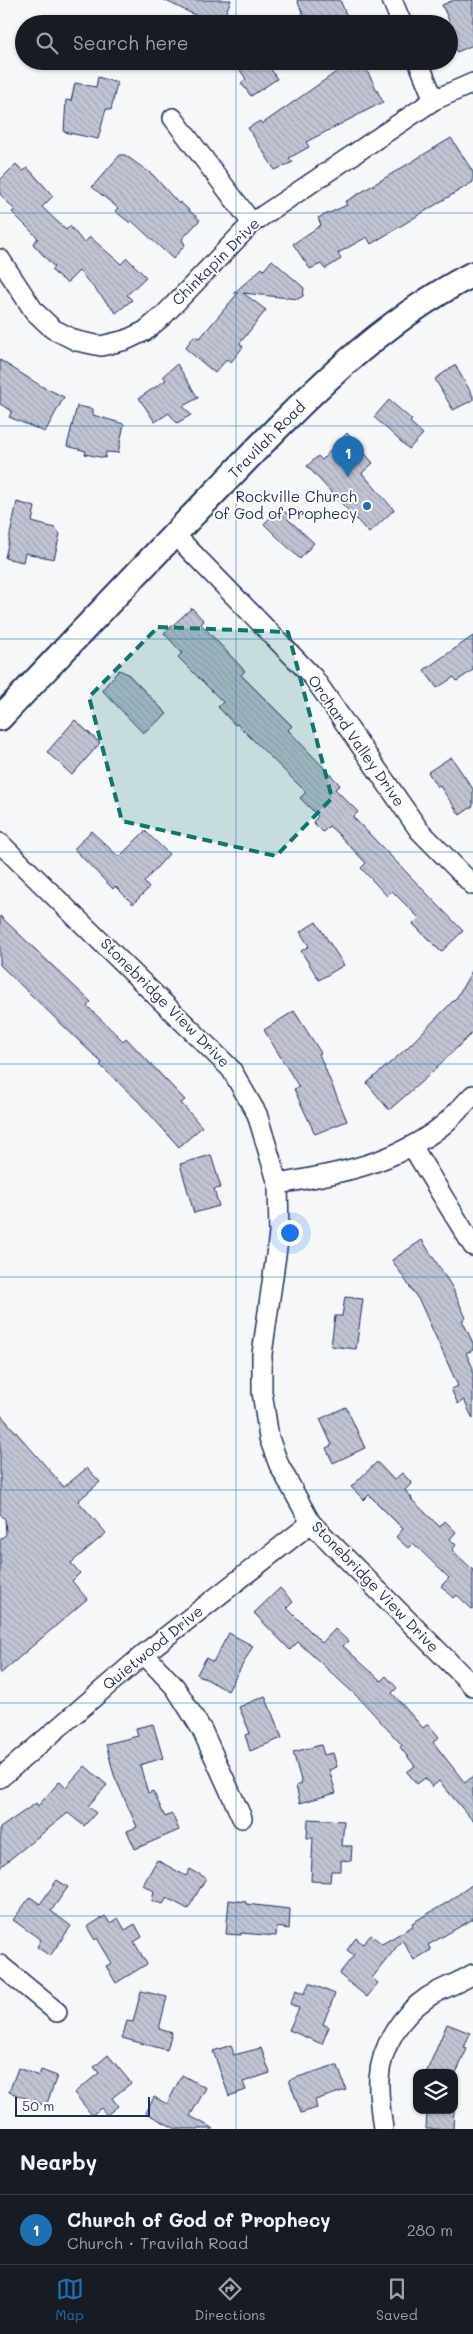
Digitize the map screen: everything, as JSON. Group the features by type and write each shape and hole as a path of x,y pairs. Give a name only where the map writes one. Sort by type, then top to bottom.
{"main road":[{"name":"Travilah Road","path":"0,718 265,440 360,350 401,318 473,274"}],"street":[{"path":"392,0 398,15"},
{"path":"422,70 434,100"},
{"name":"Chinkapin Drive","path":"0,259 34,311 53,329 77,341 100,346 126,340 145,331 164,315 252,223 434,100 473,83"},
{"path":"173,118 252,223"},
{"name":"Orchard Valley Drive","path":"174,534 313,677 414,823 473,884"},
{"name":"Stonebridge View Drive","path":"0,843 231,1069 257,1114 278,1184 279,1234 262,1354 262,1392 269,1438 279,1465 311,1523 473,1686"},
{"path":"278,1184 343,1172 384,1160 412,1146 443,1125 473,1095"},
{"path":"412,1146 473,1246"},
{"name":"Quietwood Drive","path":"0,1778 144,1654 311,1523"},
{"path":"144,1654 175,1687 202,1730 242,1818"},
{"path":"0,1966 57,2012"},
{"path":"383,2129 379,2080 382,2062 400,2022 411,2009 430,1996 473,1974"}],"highlighted area":[{"path":"158,627 288,632 332,798 276,856 122,821 89,697"}],"building":[{"path":"164,0 231,0 225,15 195,15"},
{"path":"297,0 340,0 346,15 303,15"},
{"path":"454,0 473,0 473,45 458,52 458,15 446,15 442,5"},
{"path":"240,70 272,70 277,79 251,96 241,83 246,79"},
{"path":"339,70 367,70 383,102 306,142 309,147 289,158 293,162 275,170 248,128 260,121 262,124"},
{"path":"98,77 117,83 111,110 106,109 98,139 64,132 66,100 71,101 75,83 96,87"},
{"path":"451,138 473,172 473,182 371,244 367,237 338,253 341,259 325,269 321,264 310,269 293,244 321,225 318,218 347,205 345,202"},
{"path":"120,155 125,155 153,175 179,204 180,202 200,220 182,239 185,245 173,259 132,221 130,223 115,211 118,208 92,187"},
{"path":"16,164 23,171 28,168 53,196 42,207 66,230 70,226 84,243 90,237 121,264 127,258 146,277 127,295 132,300 116,313 79,271 67,283 51,270 54,267 33,244 38,238 12,212 15,210 0,194 0,180"},
{"path":"272,260 304,288 303,296 298,299 243,293 266,310 240,343 243,347 231,362 227,359 215,373 185,348 194,336 200,338 238,293 234,293 262,268 264,270"},
{"path":"0,360 41,386 64,397 45,432 9,417 12,411 0,404"},
{"path":"177,364 198,398 183,406 191,415 177,423 169,413 155,422 139,398 166,380 163,376"},
{"path":"455,365 473,396 473,400 453,410 435,379"},
{"path":"389,400 412,420 410,422 423,434 409,449 374,417"},
{"path":"77,406 93,409 93,415 124,424 118,453 106,452 105,458 85,454 86,451 67,446"},
{"path":"347,433 373,463 362,473 394,510 369,533 307,466 318,456 322,460"},
{"path":"17,502 35,507 32,522 55,528 60,534 54,559 25,553 23,562 5,558"},
{"path":"280,507 290,517 288,519 314,543 300,559 264,524"},
{"path":"192,608 204,621 201,624 245,671 241,675 292,726 288,730 340,785 335,789 358,812 353,817 463,931 441,952 413,924 419,918 392,891 387,896 361,868 366,863 337,833 329,826 323,832 313,822 318,816 300,798 306,792 237,724 235,725 218,707 223,702 178,657 182,653 164,633"},
{"path":"473,636 473,670 457,681 454,677 437,688 424,670"},
{"path":"119,670 128,674 167,714 143,733 102,690"},
{"path":"75,720 100,743 72,775 47,752"},
{"path":"451,757 473,789 473,806 460,815 439,785 437,787 428,772"},
{"path":"91,831 119,857 145,831 169,854 144,882 149,888 133,904 115,886 113,889 74,849"},
{"path":"0,916 91,1002 87,1006 123,1041 126,1038 185,1100 181,1103 202,1127 179,1147 139,1102 100,1065 102,1063 0,965"},
{"path":"316,922 344,965 319,980 301,951 309,946 300,932"},
{"path":"473,969 473,1032 428,1076 389,1110 367,1083 406,1049 457,997"},
{"path":"294,1011 321,1053 319,1054 347,1121 315,1134 294,1089 299,1087 264,1030"},
{"path":"211,1155 221,1188 214,1189 219,1206 194,1213 180,1164"},
{"path":"422,1240 452,1287 466,1318 462,1320 473,1343 473,1350 466,1353 473,1368 473,1419 464,1400 458,1404 451,1389 458,1386 420,1302 392,1260"},
{"path":"345,1297 363,1299 356,1349 331,1346 335,1316 342,1316"},
{"path":"346,1407 365,1448 333,1463 326,1448 332,1445 320,1419"},
{"path":"0,1414 64,1487 87,1468 100,1482 78,1501 106,1533 71,1563 80,1573 72,1581 87,1599 0,1674 0,1540 6,1534 5,1519 0,1514"},
{"path":"377,1462 394,1480 402,1473 412,1483 405,1490 411,1499 440,1527 445,1521 456,1532 450,1539 456,1545 452,1550 473,1570 473,1610 457,1595 454,1598 441,1586 449,1578 413,1543 408,1548 396,1537 403,1529 369,1495 364,1500 351,1487"},
{"path":"280,1588 293,1602 287,1608 322,1643 335,1629 348,1641 343,1646 381,1681 386,1676 397,1688 392,1693 423,1728 428,1724 439,1737 433,1742 465,1783 473,1776 473,1821 439,1781 432,1787 425,1778 417,1784 407,1772 415,1766 400,1747 402,1745 361,1700 298,1642 290,1650 254,1613"},
{"path":"229,1633 253,1646 228,1691 197,1674 206,1658 213,1662"},
{"path":"265,1696 282,1738 250,1751 245,1735 250,1733 239,1707"},
{"path":"153,1724 163,1758 140,1765 148,1793 153,1791 165,1817 172,1814 179,1830 135,1849 127,1831 137,1827 114,1775 106,1744 138,1736 136,1728"},
{"path":"321,1745 324,1755 333,1753 337,1767 329,1770 336,1793 300,1803 296,1786 302,1784 293,1752"},
{"path":"85,1766 107,1785 88,1806 96,1813 84,1826 68,1813 0,1867 0,1828 36,1803 38,1806 60,1781 66,1787"},
{"path":"308,1819 344,1821 342,1846 352,1846 351,1861 341,1860 341,1871 331,1871 330,1882 311,1881 313,1838 307,1838"},
{"path":"157,1860 186,1876 190,1869 206,1878 188,1909 167,1898 163,1904 152,1901 154,1891 143,1885"},
{"path":"57,1880 68,1887 51,1911 71,1926 50,1956 37,1947 41,1940 13,1920 30,1897 40,1904"},
{"path":"473,1884 473,1919 428,1945 431,1950 414,1960 402,1940 372,1978 378,1983 367,1997 339,1974 354,1955 347,1950 356,1938 363,1944 371,1935 382,1944 413,1926 412,1923 448,1902"},
{"path":"229,1900 290,1909 289,1929 277,1927 276,1936 241,1933 241,1935 226,1934"},
{"path":"105,1916 110,1923 118,1918 125,1930 135,1924 142,1937 134,1942 147,1964 116,1983 106,1966 112,1963 97,1938 95,1940 87,1927"},
{"path":"309,1983 335,1994 323,2024 329,2027 322,2044 289,2030 299,2008 290,2004 296,1990 304,1994"},
{"path":"141,1991 167,1997 159,2029 172,2033 167,2050 122,2038 127,2021 133,2022"},
{"path":"447,2024 470,2033 464,2048 467,2049 458,2069 428,2069"},
{"path":"231,2045 234,2055 261,2048 270,2073 243,2082 246,2090 229,2096 213,2051"},
{"path":"108,2055 131,2083 112,2098 118,2106 107,2115 101,2108 92,2115 74,2093 99,2073 94,2067"},
{"path":"332,2066 338,2066 346,2090 315,2100 317,2108 301,2113 289,2080"},
{"path":"18,2068 39,2076 41,2070 57,2076 46,2106 9,2092"},
{"path":"182,2075 206,2088 190,2116 214,2129 176,2129 146,2113 154,2097 167,2104"},
{"path":"427,2114 454,2114 453,2129 426,2129"}],"place":[{"name":"Church of God of Prophecy","path":"348,477"},
{"name":"Rockville Church of God of Prophecy","path":"367,506"}]}
